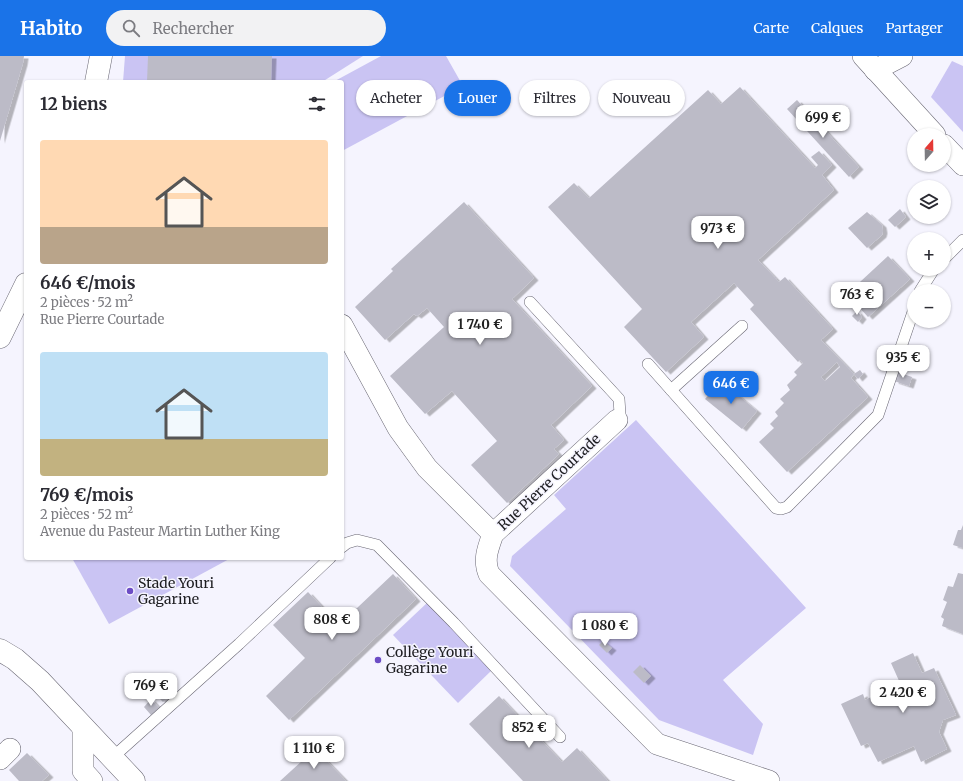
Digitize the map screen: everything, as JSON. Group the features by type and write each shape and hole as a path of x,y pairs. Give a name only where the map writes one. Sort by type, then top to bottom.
{"street":[{"path":"96,80 101,56"},
{"path":"869,63 902,56"},
{"path":"869,63 929,128"},
{"path":"951,152 963,165"},
{"path":"0,312 24,282"},
{"path":"0,337 24,288"},
{"path":"344,329 398,428 427,468 493,534"},
{"name":"Rue Pierre Courtade","path":"617,420 493,534 486,553 485,566 489,574 656,744 769,781"},
{"path":"0,635 8,655 40,681 134,781"},
{"path":"83,727 83,771 92,781"}],"lane":[{"path":"951,252 963,240"},
{"path":"530,302 619,399 620,414 617,420"},
{"path":"671,390 742,326"},
{"path":"648,364 776,508 781,509 787,507 878,415 908,328"},
{"path":"344,545 358,540 377,545 460,629 560,737"},
{"path":"112,758 239,644 328,560"}],"shaded area":[{"path":"125,56 363,56 325,80 123,80"},
{"path":"381,56 446,56 460,80 444,80 444,96 436,101 436,80 356,80 356,116 407,116 344,150 344,80 337,80"},
{"path":"952,61 963,66 963,132 931,97"},
{"path":"636,420 806,608 723,680 763,724 753,755 659,720 510,566 512,556 566,509 554,495"},
{"name":"Stade Youri Gagarine","path":"73,560 227,560 109,624"},
{"path":"428,602 493,669 458,703 393,635"}],"building":[{"path":"0,56 24,56 0,141"},
{"path":"148,56 272,56 271,80 147,80"},
{"path":"740,87 815,168 818,165 811,157 819,151 832,165 822,175 834,190 758,260 779,282 785,277 833,329 821,340 854,374 851,378 868,397 787,472 759,442 774,428 770,424 778,416 775,412 784,403 780,399 790,390 787,385 797,375 794,372 803,363 800,360 798,362 750,309 754,305 734,283 691,322 704,337 666,372 624,327 642,309 548,207 574,183 589,198 679,116 685,116 685,111 708,90 721,104","holes":["837,362 840,367 825,381 821,377"]},
{"path":"797,100 859,167 849,177 787,109"},
{"path":"464,202 534,278 512,299 592,386 551,425 564,440 554,449 559,454 507,503 471,465 497,441 452,391 425,414 390,376 444,327 427,308 417,316 414,314 385,340 355,307 393,271 391,269"},
{"path":"900,209 906,217 895,227 888,220"},
{"path":"867,212 882,225 883,231 882,235 867,248 848,228"},
{"path":"888,256 910,279 868,317 847,294"},
{"path":"857,311 862,317 858,322 852,316"},
{"path":"860,370 863,374 858,379 854,374"},
{"path":"897,372 912,377 909,386 894,381"},
{"path":"721,381 757,411 742,429 705,399"},
{"path":"963,525 963,548 953,545 958,530 961,530"},
{"path":"958,573 963,574 963,634 942,626 944,619 941,617 947,602 943,600 948,586 953,587"},
{"path":"393,574 416,599 289,720 266,696 305,658 273,625 308,592 339,625"},
{"path":"603,641 612,648 607,653 599,645"},
{"path":"913,653 922,673 934,668 956,715 943,720 939,732 947,749 921,762 914,746 878,762 868,743 861,746 841,704 863,694 865,700 900,683 891,663"},
{"path":"640,665 651,676 644,683 633,672"},
{"path":"168,683 175,691 163,702 156,695"},
{"path":"499,696 562,762 577,748 608,781 523,781 469,724"},
{"path":"151,699 159,708 151,715 144,707"},
{"path":"315,749 346,781 280,781"},
{"path":"27,753 49,775 42,781 19,781 9,770"}],"place":[{"name":"Stade Youri Gagarine","path":"130,591"},
{"name":"Collège Youri Gagarine","path":"378,660"}]}
